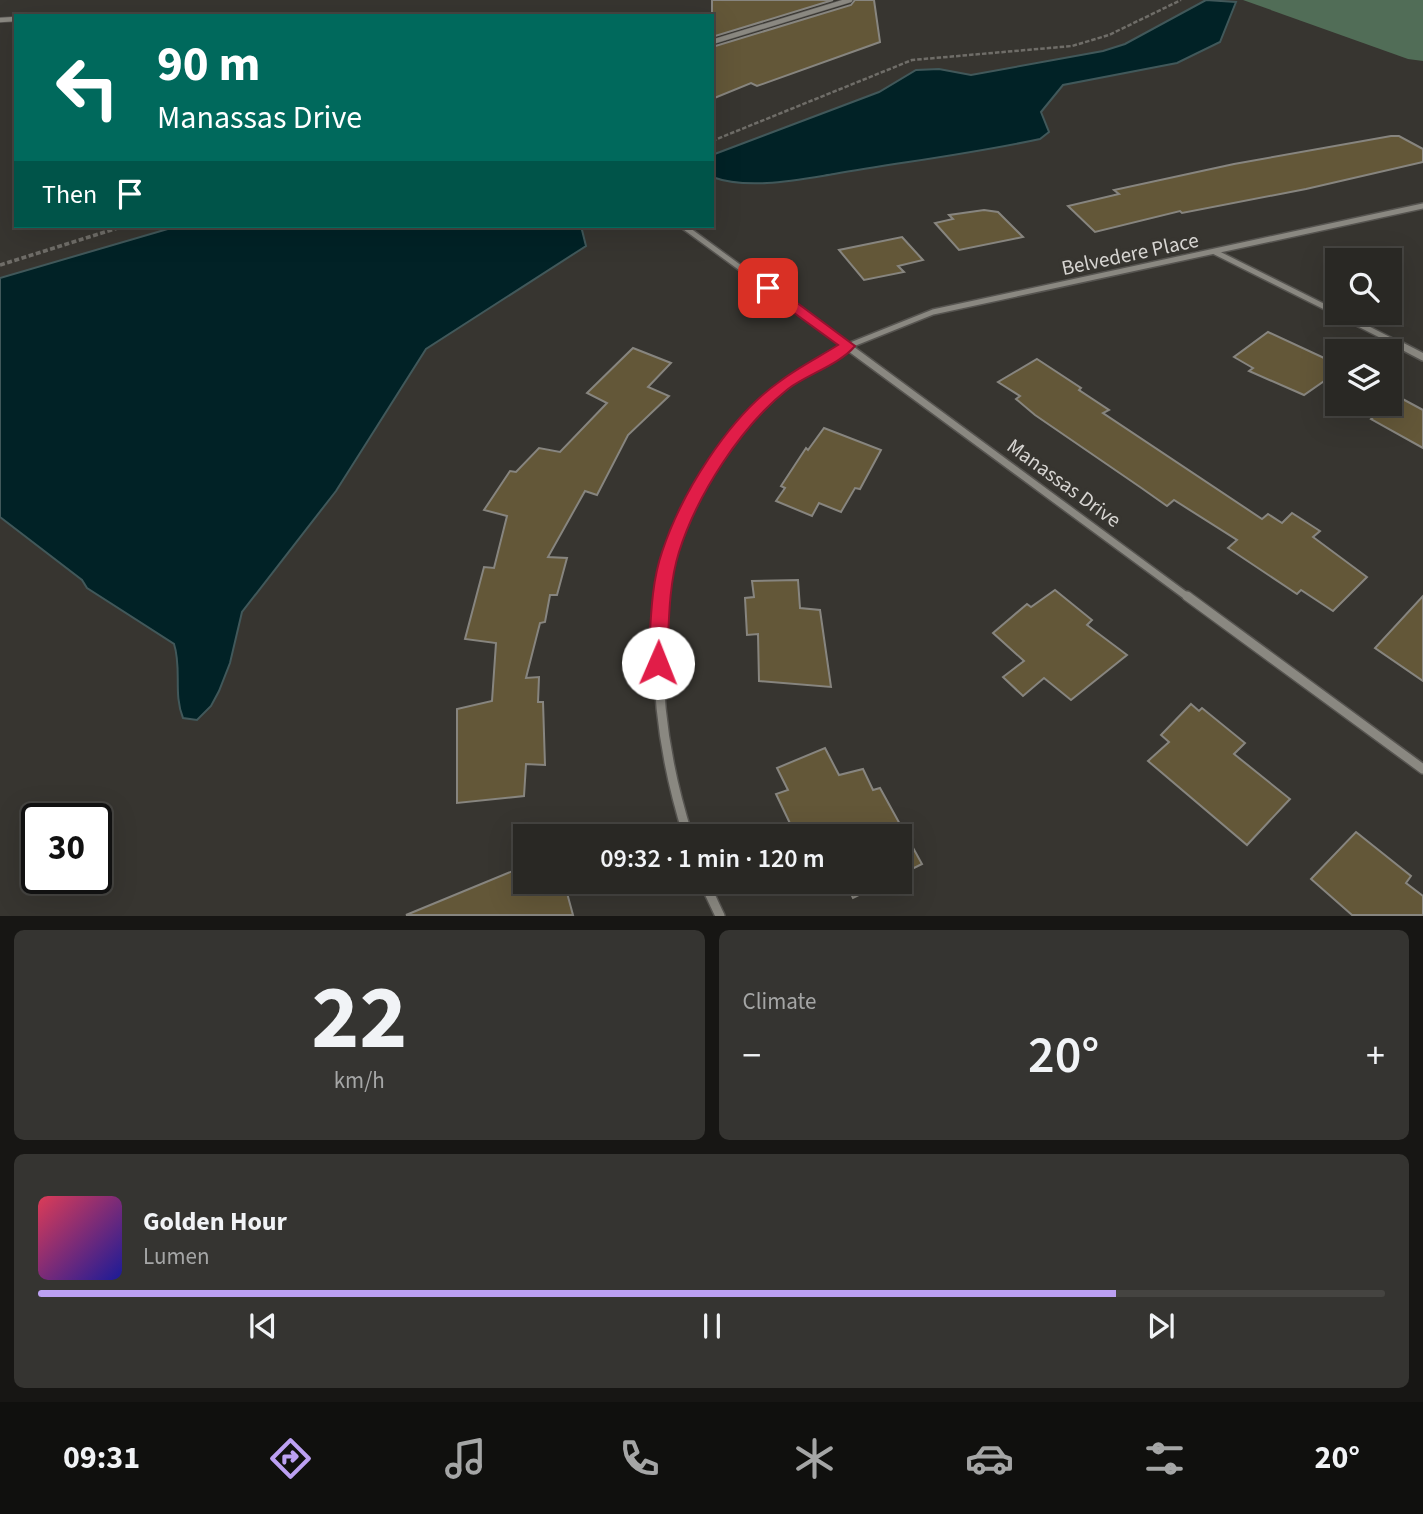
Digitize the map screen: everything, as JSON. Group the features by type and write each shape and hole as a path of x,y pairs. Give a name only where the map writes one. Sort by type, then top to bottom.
{"street":[{"path":"714,41 850,0"},
{"name":"Belvedere Place","path":"685,824 665,751 658,689 658,638 671,552 703,480 743,424 783,386 848,346 933,312 1423,206"},
{"name":"Manassas Drive","path":"687,228 1423,769"},
{"path":"1215,252 1325,307"},
{"path":"1361,325 1423,356"},
{"path":"710,894 720,915"}],"path":[{"path":"714,140 912,60 1072,46 1109,35 1181,0"},
{"path":"0,265 118,228"}],"green space":[{"path":"1243,0 1423,0 1423,61 1408,59"}],"water":[{"path":"1206,0 1236,2 1220,42 1177,63 1063,85 1041,112 1049,132 1040,139 789,181 741,183 714,178 714,154 879,92 916,70 939,69 971,75 1103,51 1125,44"},
{"path":"171,228 582,228 586,246 426,349 336,491 242,612 230,663 219,691 211,706 197,720 183,718 180,709 174,644 87,588 82,580 0,517 0,278"}],"building":[{"path":"712,0 833,0 714,36"},
{"path":"855,0 874,0 880,42 757,86 751,83 714,98 714,46 851,5"},
{"path":"1399,136 1423,149 1423,162 1306,189 1182,213 1180,211 1095,232 1068,206 1119,194 1114,190 1234,164"},
{"path":"984,210 998,212 1023,237 959,250 935,223 953,219 949,215"},
{"path":"902,237 923,260 898,266 904,272 864,280 839,250"},
{"path":"1268,332 1325,358 1325,380 1304,395 1249,371 1253,368 1234,357"},
{"path":"633,348 671,363 648,387 669,396 628,435 597,495 585,491 548,557 567,558 557,595 550,595 545,622 540,623 526,678 539,677 538,702 543,702 545,765 526,764 524,796 457,803 457,709 492,701 496,643 465,639 484,567 494,568 507,516 484,510 510,471 516,472 539,448 560,452 607,403 587,393"},
{"path":"1037,359 1109,410 1103,413 1262,519 1268,514 1282,523 1292,513 1320,531 1313,537 1367,577 1333,611 1301,590 1297,594 1228,548 1237,540 1174,500 1167,506 1035,415 1016,399 1020,396 998,382"},
{"path":"1402,399 1423,410 1423,448 1371,419 1374,416 1402,416"},
{"path":"824,428 881,450 860,489 855,488 841,512 819,503 812,516 776,501 785,488 781,486 806,448 808,450"},
{"path":"798,580 800,608 820,610 831,687 759,681 758,634 747,635 745,598 754,597 752,581"},
{"path":"1055,590 1092,620 1087,625 1127,655 1071,700 1044,678 1023,696 1003,677 1024,661 993,633 1027,604 1031,607"},
{"path":"1423,596 1423,681 1375,648"},
{"path":"1191,704 1199,711 1202,708 1245,743 1234,754 1290,799 1247,845 1148,761 1169,742 1161,735"},
{"path":"825,748 839,775 863,769 873,790 880,788 900,824 790,824 776,794 788,790 777,768"},
{"path":"1356,832 1411,876 1406,883 1423,896 1423,915 1352,915 1311,879"},
{"path":"912,846 922,864 912,869"},
{"path":"513,871 513,894 567,894 573,915 406,915"}],"route":[{"path":"658,663 662,597 671,552 703,480 743,424 783,386 848,346 768,288"}]}
